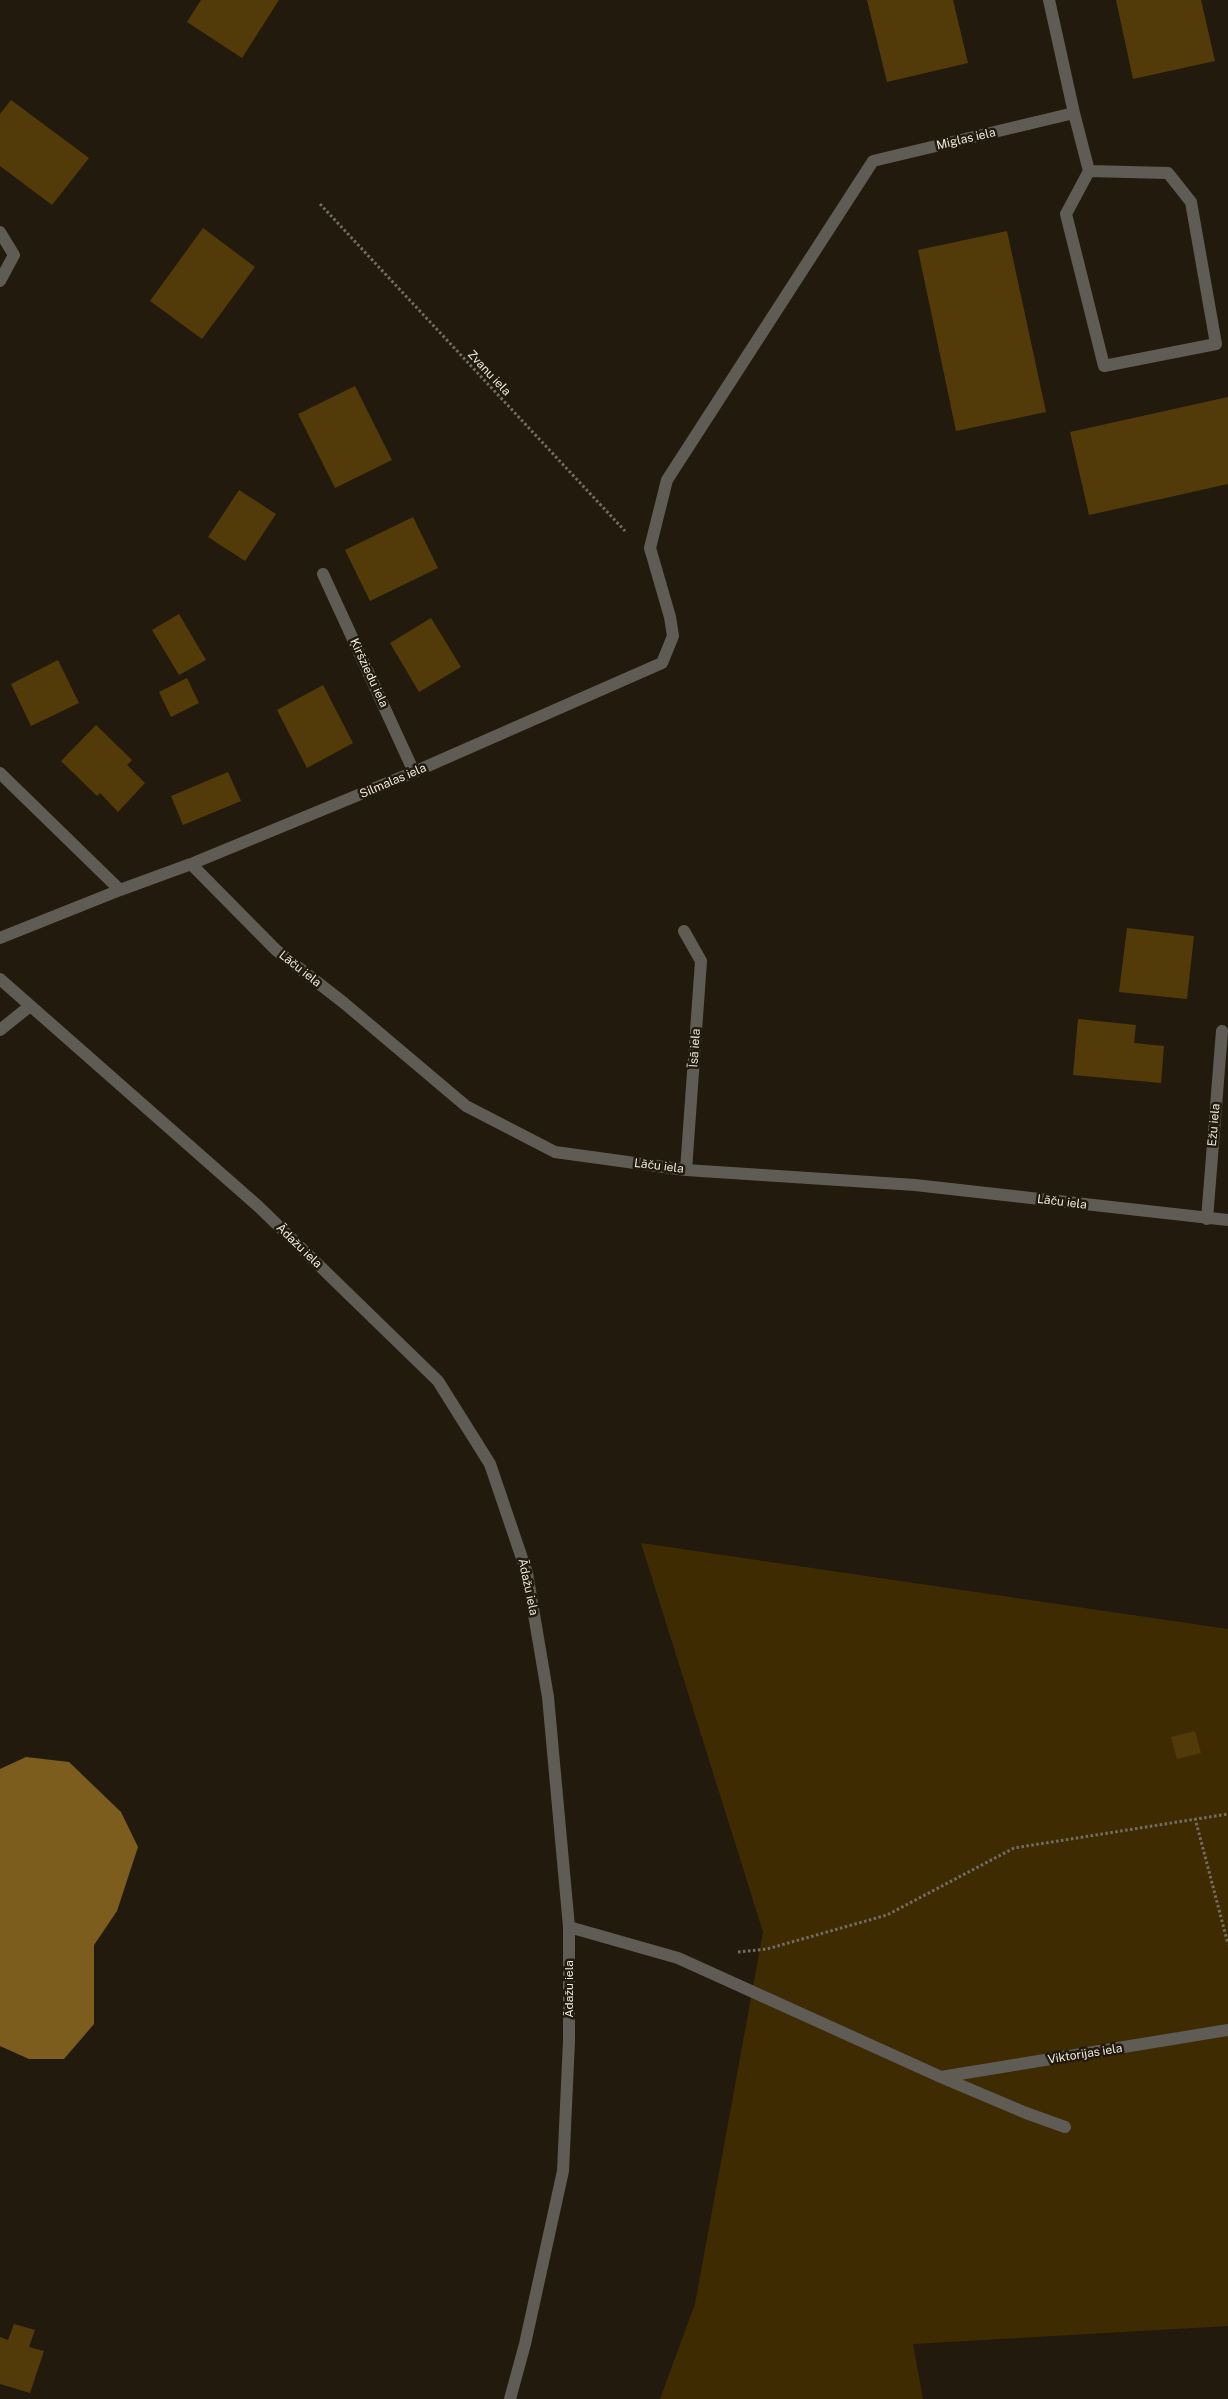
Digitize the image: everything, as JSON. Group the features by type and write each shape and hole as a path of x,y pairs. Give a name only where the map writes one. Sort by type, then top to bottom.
{"street":[{"path":"1049,0 1089,171 1066,214 1104,366 1216,344 1192,202 1168,174 1089,171"},
{"name":"Miglas iela","path":"650,548 667,480 873,161 1074,113"},
{"path":"0,232 14,255 0,281"},
{"name":"Silmalas iela","path":"0,938 191,864 414,772 662,663 672,636 670,617 650,548"},
{"name":"Ķiršziedu iela","path":"323,574 414,772"},
{"path":"0,773 120,890"},
{"name":"Lāču iela","path":"191,864 276,950 344,1003 466,1106 555,1152 686,1170 915,1185 1228,1220"},
{"name":"Īsā iela","path":"684,931 701,961 686,1170"},
{"name":"Ādažu iela","path":"0,980 259,1207 438,1381 490,1464 527,1573 534,1611 548,1697 568,1926 569,2041 562,2170 510,2399"},
{"path":"0,1030 30,1006"},
{"name":"Ežu iela","path":"1206,1219 1222,1031"},
{"path":"568,1926 678,1958 941,2078 1065,2126"},
{"name":"Viktorijas iela","path":"941,2078 1228,2030"}],"path":[{"name":"Zvanu iela","path":"320,204 618,526 650,548"},
{"path":"738,1952 767,1949 887,1916 1014,1848 1228,1814"},
{"path":"1195,1818 1228,1944"}],"shaded area":[{"path":"641,1543 1228,1629 1228,2326 913,2344 923,2399 660,2399 695,2304 763,1932"},
{"path":"26,1757 69,1762 121,1812 138,1847 117,1911 94,1945 94,2024 64,2059 29,2059 0,2046 0,1769"}],"building":[{"path":"201,0 279,0 242,58 187,22"},
{"path":"867,0 953,0 968,63 887,82"},
{"path":"1116,0 1201,0 1215,61 1133,79"},
{"path":"11,100 89,158 52,205 0,166 0,114"},
{"path":"203,228 255,267 202,339 150,301"},
{"path":"1007,231 1046,412 956,431 918,250"},
{"path":"355,386 392,460 335,488 298,414"},
{"path":"1228,397 1228,484 1089,515 1070,432"},
{"path":"239,490 276,514 245,561 208,537"},
{"path":"413,517 438,568 370,601 345,550"},
{"path":"179,614 206,660 179,675 152,630"},
{"path":"431,618 461,667 419,692 390,643"},
{"path":"58,660 79,703 31,726 11,684"},
{"path":"187,678 199,703 171,717 159,692"},
{"path":"323,685 353,743 307,768 277,710"},
{"path":"96,725 132,760 127,765 145,783 118,812 100,793 97,796 61,761"},
{"path":"228,772 241,801 183,825 171,796"},
{"path":"1127,928 1194,936 1187,999 1119,992"},
{"path":"1078,1019 1136,1025 1134,1043 1164,1046 1161,1083 1073,1075"},
{"path":"1195,1731 1201,1753 1177,1759 1171,1737"},
{"path":"14,2324 35,2330 29,2347 44,2351 30,2393 0,2384 0,2337 8,2340"}]}
